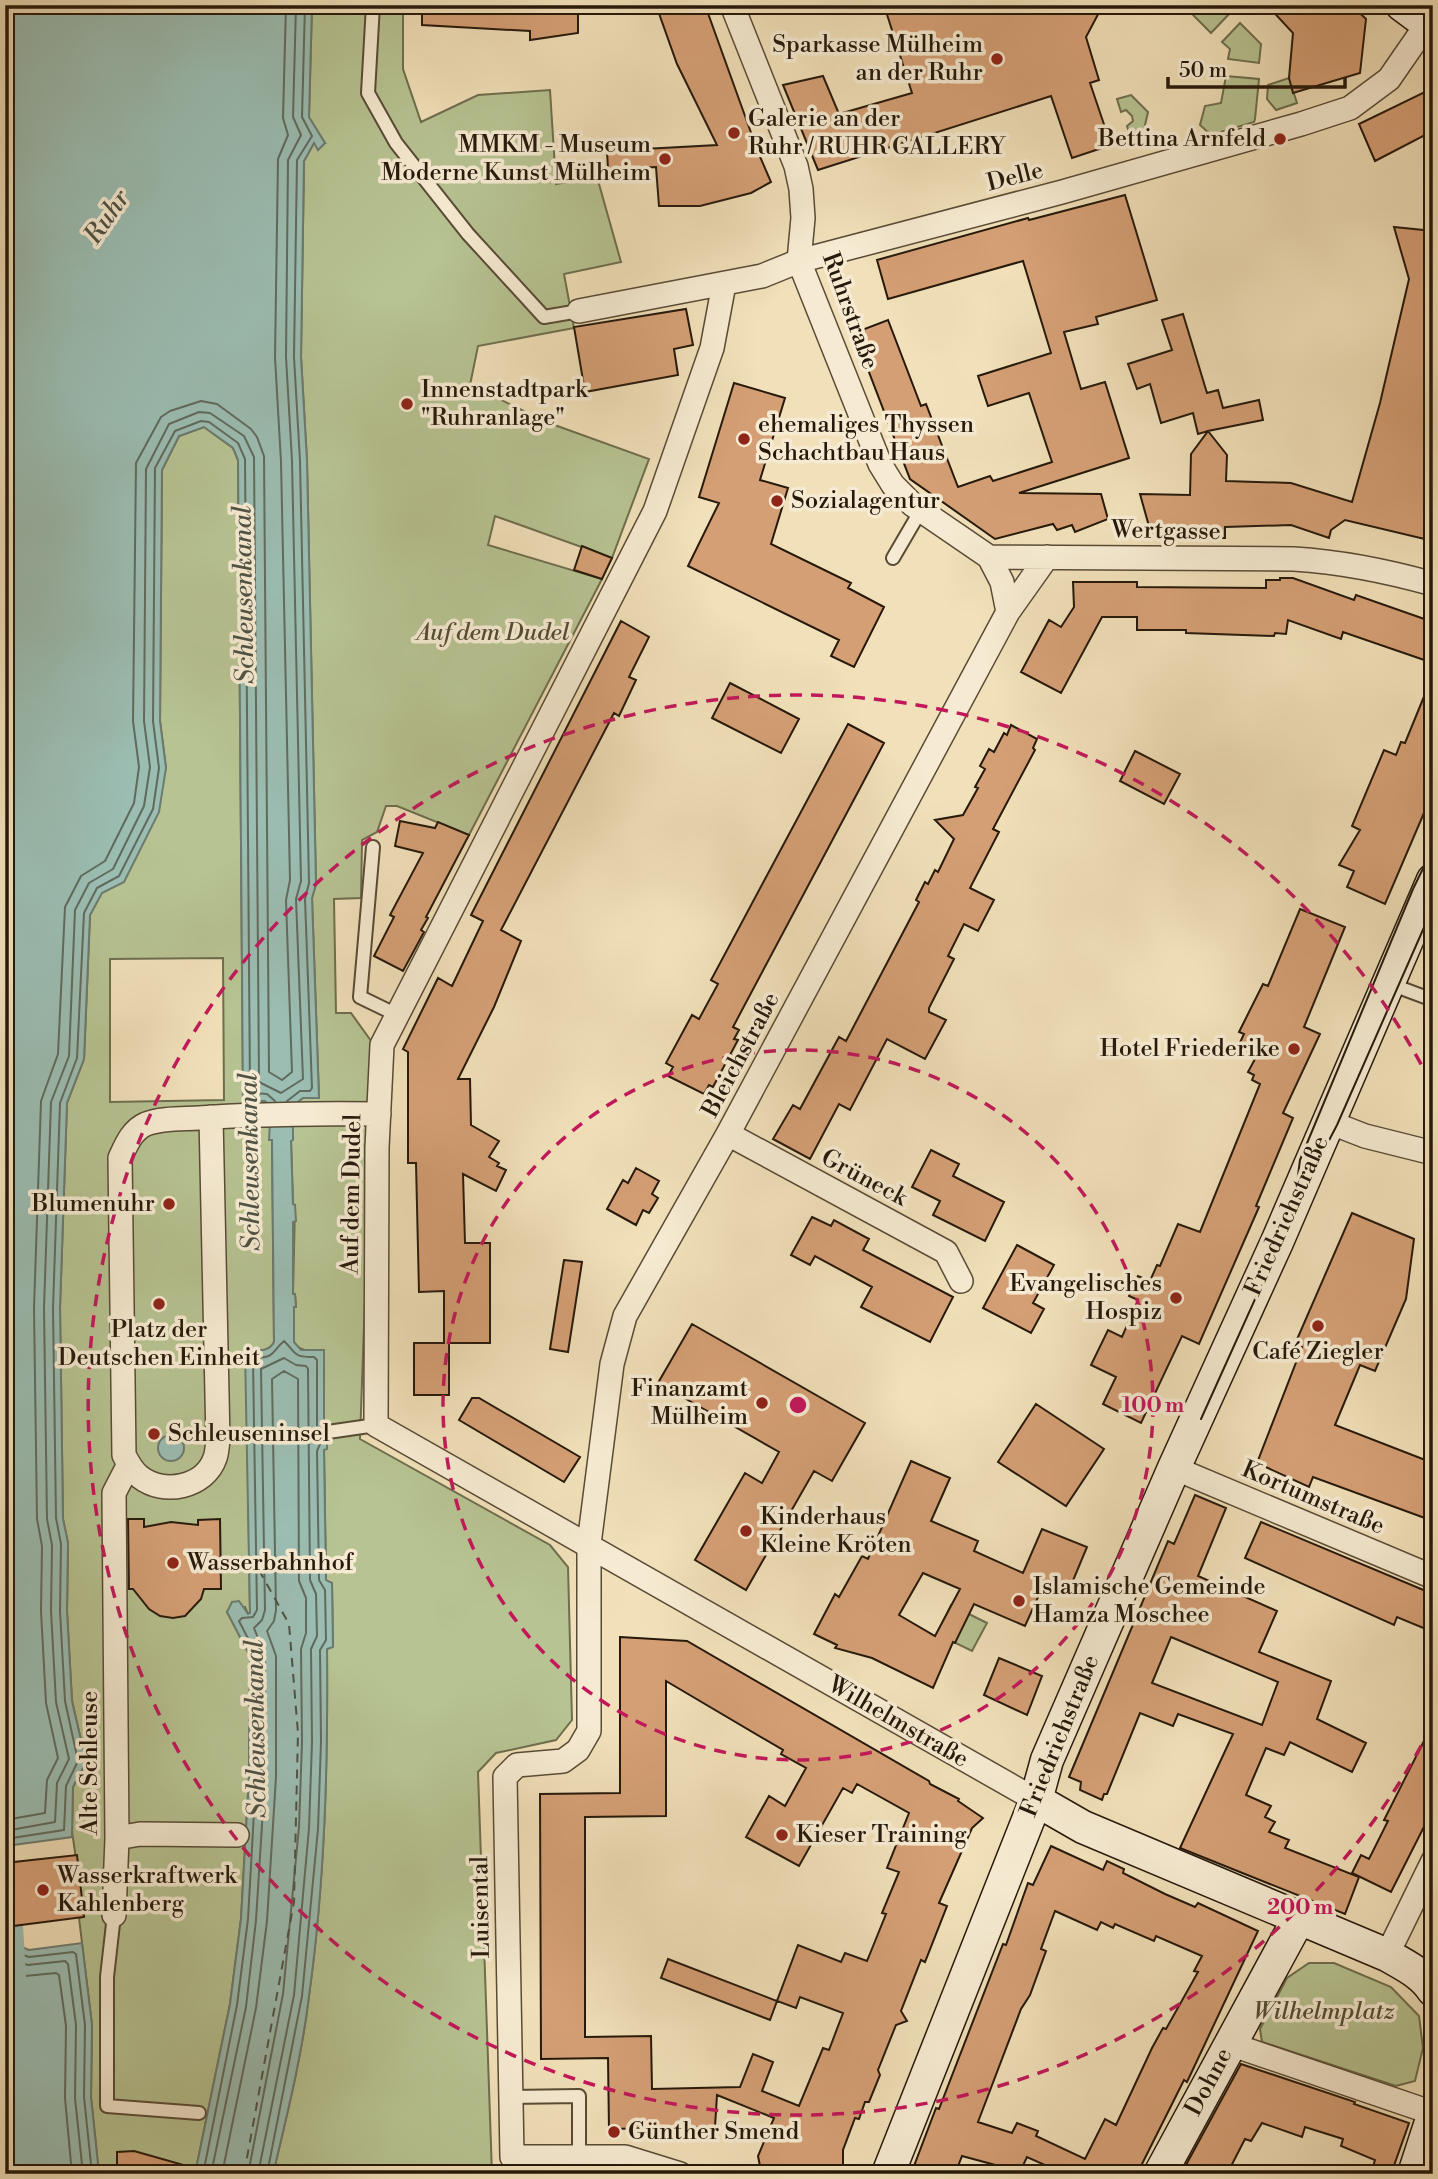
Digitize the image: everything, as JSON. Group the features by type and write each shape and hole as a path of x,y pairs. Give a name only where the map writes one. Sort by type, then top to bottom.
{"main road":[{"name":"Friedrichstraße","path":"888,2174 1036,1800 1046,1760 1329,1122 1433,880"},
{"name":"Wilhelmstraße","path":"1036,1800 1083,1827 1387,1955 1410,1968 1427,1981 1433,1990"},
{"name":"Dohne","path":"1160,2174 1299,1918"},
{"path":"1414,2174 1433,2114"}],"street":[{"name":"Ruhrstraße","path":"732,5 796,166 803,218 799,261 880,464 893,485 917,508"},
{"name":"Delle","path":"579,311 762,276 799,261 1062,192 1350,108 1389,79 1414,14"},
{"name":"Auf dem Dudel","path":"376,1425 382,1045 559,703 654,511 712,348 724,284"},
{"path":"917,508 989,556 1002,582 1008,612"},
{"name":"Wertgasse","path":"989,556 1336,562 1433,584"},
{"name":"Bleichstraße","path":"589,1544 612,1364 625,1316 728,1135 1008,612 1048,556"},
{"path":"211,1117 218,1441 215,1457 208,1470 194,1481 180,1487 159,1486 140,1478 124,1455 121,1158 127,1142 143,1126 211,1117 379,1114"},
{"path":"1329,1122 1376,1139 1433,1153"},
{"name":"Grüneck","path":"728,1135 946,1252 961,1281"},
{"name":"Wilhelmstraße","path":"376,1425 1036,1800"},
{"name":"Alte Schleuse","path":"114,1915 117,1838 114,1493 129,1464"},
{"name":"Kortumstraße","path":"1174,1468 1433,1577"},
{"name":"Luisental","path":"589,1544 589,1731 578,1750 562,1761 517,1765 505,1777 512,2157 625,2157 680,2174"},
{"path":"117,1838 140,1834 237,1835"},
{"path":"1387,1955 1433,1861"},
{"path":"1230,2044 1433,2114"}],"lane":[{"path":"373,5 368,93 396,143 468,234 544,317 579,311"},
{"path":"893,558 917,508"},
{"path":"373,847 360,998 397,1015"},
{"path":"1387,982 1433,1000"},
{"path":"328,1432 376,1425"},
{"name":"Alte Schleuse","path":"114,1915 107,1977 107,2106 200,2113"},
{"path":"510,2097 579,2096 579,2157"}],"green space":[{"path":"312,5 403,5 403,69 421,122 478,95 550,90 556,184 597,177 621,262 564,274 574,328 478,346 470,385 549,423 649,459 612,558 495,516 488,545 602,579 469,835 397,806 386,806 377,832 362,840 361,898 334,899 336,1013 351,1013 374,1045 360,1439 550,1545 568,1567 572,1720 556,1740 496,1753 478,1772 492,2174 273,2174 306,2018 319,1909 327,1736 327,1649 333,1646 332,1583 326,1581 324,1449 327,1438 324,1438 323,1350 299,1348 294,1342 295,1205 291,1140 291,1107 303,1098 319,1098 312,898 316,884 307,461 301,357 304,161 314,143 325,143 309,118"},
{"path":"1220,5 1230,13 1211,33 1193,15 1194,9"},
{"path":"1240,23 1261,44 1259,63 1228,59 1230,49 1222,42"},
{"path":"1226,76 1259,79 1255,119 1254,122 1211,135 1200,125 1205,106 1221,103"},
{"path":"1289,78 1297,103 1276,110 1267,99 1268,85"},
{"path":"1131,95 1148,112 1143,134 1131,138 1127,126 1133,121 1132,116 1126,110 1121,112 1117,99"},
{"path":"204,427 233,448 238,460 243,1100 265,1101 271,1107 274,1342 266,1349 246,1350 250,1613 248,1614 245,1607 227,1612 250,1656 249,1776 241,1919 230,2004 195,2174 99,2174 91,2097 92,2025 79,1918 84,1916 72,1831 73,1787 86,1762 72,1701 67,1611 68,1543 63,1519 60,1308 67,1103 84,1059 90,915 166,768 160,721 162,470 179,436","holes":["223,958 224,1100 110,1102 110,959"]},
{"path":"951,1605 987,1623 972,1651 937,1634"},
{"name":"Wilhelmplatz","path":"1309,1963 1334,1963 1391,1987 1419,2016 1423,2048 1415,2081 1396,2086 1262,2042 1260,2029 1287,1978"}],"water":[{"path":"5,5 312,5 309,117 325,143 318,150 314,143 304,161 301,357 307,461 316,884 312,898 319,1098 303,1098 291,1107 291,1141 296,1221 293,1222 293,1294 296,1307 294,1342 301,1350 324,1350 324,1437 327,1438 327,1449 324,1450 326,1580 332,1583 333,1647 327,1649 327,1736 319,1910 306,2018 273,2174 195,2174 230,2004 241,1919 249,1776 250,1656 227,1612 232,1602 239,1601 248,1614 250,1613 245,1350 266,1349 274,1342 272,1140 269,1140 271,1107 265,1101 243,1100 238,460 233,448 204,427 179,436 162,470 160,721 166,768 159,812 124,882 102,893 90,915 84,1059 67,1103 60,1308 63,1519 68,1543 67,1611 72,1701 86,1762 73,1787 72,1837 13,1845 13,1851 5,1852"},
{"path":"171,1435 180,1439 184,1448 180,1457 171,1461 162,1457 158,1448 162,1439"},
{"path":"5,1943 29,1950 82,1943 92,2025 91,2097 99,2174 5,2174"}],"building":[{"path":"422,5 578,5 578,33 530,40 530,31 422,25"},
{"path":"656,5 705,5 771,182 751,193 700,206 659,206 656,167 608,169 607,151 717,145 677,64"},
{"name":"Sparkasse Mülheim an der Ruhr","path":"884,5 1103,5 1086,37 1099,80 1090,83 1111,145 1072,158 1051,96 818,170 783,85 823,76 839,114 912,93"},
{"path":"1267,5 1351,5 1366,19 1360,73 1293,93 1289,78 1293,33"},
{"path":"1433,88 1433,131 1375,161 1359,124"},
{"path":"1125,195 1157,300 1096,317 1098,324 1064,332 1081,389 1105,382 1129,458 1019,493 1101,494 1108,519 1075,532 1072,525 1057,530 1053,524 995,539 910,479 854,333 888,320 921,406 926,404 958,487 990,476 993,481 1052,462 1029,393 988,406 978,376 1051,353 1023,261 888,299 877,260 1028,218 1029,220"},
{"path":"1394,227 1433,231 1433,541 1345,520 1331,530 1329,538 1291,525 1225,527 1225,538 1152,537 1140,494 1190,495 1191,454 1208,431 1227,455 1226,481 1291,483 1352,502 1380,403 1409,279"},
{"path":"686,309 693,345 674,349 678,375 585,392 574,327"},
{"path":"1183,314 1207,393 1218,390 1223,408 1259,400 1263,420 1198,434 1193,413 1161,423 1150,384 1137,389 1128,364 1172,350 1162,320"},
{"path":"734,383 785,398 760,480 788,488 771,544 851,583 848,588 884,607 854,667 831,656 839,640 688,566 719,503 699,497"},
{"path":"582,546 612,558 602,579 574,570"},
{"path":"1293,578 1354,600 1356,595 1433,622 1433,663 1343,632 1341,639 1288,620 1286,634 1275,633 1274,636 1186,633 1186,630 1137,630 1137,617 1102,617 1061,693 1021,672 1049,620 1061,627 1074,607 1073,582 1137,582 1137,587 1266,588 1266,580"},
{"path":"621,621 649,637 629,677 636,680 619,716 614,713 501,930 521,941 494,1007 458,1079 470,1079 471,1125 499,1141 489,1157 499,1163 497,1166 506,1170 496,1191 463,1174 465,1243 490,1243 490,1343 449,1343 449,1395 414,1395 414,1343 444,1343 444,1291 419,1292 416,1163 408,1163 408,1052 403,1049 438,978 452,986 483,921 471,915"},
{"path":"1432,677 1433,786 1385,904 1347,887 1354,871 1339,865 1360,830 1352,826 1384,750 1396,755 1401,742 1405,743"},
{"path":"730,683 799,719 781,753 712,718"},
{"path":"848,724 884,743 733,1027 739,1030 734,1039 738,1040 713,1087 709,1085 704,1094 668,1076 673,1067 666,1063 692,1015 699,1019 718,984 711,980"},
{"path":"1011,725 1037,739 1033,748 1035,750 993,829 999,832 970,888 994,900 978,931 964,924 948,956 954,959 929,1008 929,1012 946,1020 925,1059 887,1039 850,1110 839,1104 810,1159 773,1139 793,1105 800,1109 839,1037 846,1041 919,902 916,900 925,882 928,884 935,870 938,872 954,839 935,820 963,815 978,788 975,787 985,769 980,766 989,749 994,752"},
{"path":"1135,751 1180,774 1164,804 1120,781"},
{"path":"400,821 435,828 438,822 469,835 426,917 428,918 421,930 424,932 403,971 374,956 394,917 390,915 423,853 395,846"},
{"path":"1300,909 1345,927 1304,1027 1320,1034 1283,1113 1293,1118 1256,1206 1259,1207 1199,1344 1182,1336 1141,1423 1103,1404 1116,1377 1091,1365 1108,1330 1122,1337 1138,1300 1129,1296 1138,1276 1150,1281 1157,1265 1160,1266 1178,1224 1200,1232 1260,1084 1252,1080 1254,1075 1248,1072 1255,1059 1236,1051 1244,1034 1239,1032 1263,984 1268,986"},
{"path":"931,1150 959,1164 953,1176 1004,1202 985,1241 933,1215 940,1201 912,1187"},
{"path":"636,1168 659,1181 652,1194 658,1198 649,1213 643,1210 636,1225 607,1209 623,1180 628,1183"},
{"path":"1352,1213 1414,1239 1406,1299 1375,1371 1360,1365 1335,1425 1433,1463 1433,1521 1313,1477 1309,1487 1257,1463 1302,1347 1295,1344"},
{"path":"812,1217 831,1226 834,1220 869,1239 863,1250 953,1297 930,1342 861,1307 872,1287 815,1256 810,1265 791,1255"},
{"path":"1017,1245 1054,1265 1033,1303 1044,1309 1031,1333 983,1308"},
{"path":"564,1260 582,1262 568,1352 550,1349"},
{"name":"Finanzamt Mülheim","path":"692,1324 865,1423 832,1481 814,1471 746,1590 695,1560 745,1473 762,1483 779,1452 658,1383"},
{"path":"472,1398 479,1398 580,1457 564,1482 459,1420"},
{"path":"1036,1404 1104,1449 1066,1506 998,1462"},
{"path":"911,1461 950,1478 931,1521 978,1541 974,1551 1023,1573 1042,1529 1087,1547 1067,1595 1043,1586 1025,1626 974,1604 955,1643 953,1642 933,1688 872,1658 835,1648 837,1645 814,1634 835,1594 839,1597 862,1556 868,1559","holes":["923,1573 960,1589 935,1636 899,1615"]},
{"path":"1195,1495 1226,1508 1198,1576 1277,1611 1259,1652 1331,1681 1317,1719 1366,1743 1352,1772 1290,1742 1284,1755 1266,1748 1246,1795 1271,1806 1265,1817 1275,1822 1269,1832 1289,1840 1285,1848 1359,1877 1345,1914 1180,1848 1233,1734 1178,1714 1173,1726 1140,1713 1107,1794 1104,1794 1102,1800 1080,1790 1081,1782 1069,1777 1168,1541 1174,1544","holes":["1171,1637 1278,1682 1262,1725 1152,1683"]},
{"name":"Wasserbahnhof","path":"128,1519 144,1519 144,1527 171,1522 198,1525 198,1520 220,1519 221,1589 204,1589 201,1599 185,1616 160,1616 149,1609 133,1589 129,1589"},
{"path":"1261,1522 1433,1594 1433,1632 1397,1617 1394,1625 1245,1558"},
{"path":"620,1637 687,1641 929,1781 959,1799 958,1801 983,1818 972,1828 939,1903 947,1906 925,1962 921,1960 901,2011 907,2021 896,2025 869,2102 865,2102 859,2119 855,2118 843,2150 843,2164 833,2174 781,2174 760,2166 758,2156 774,2118 717,2095 715,2127 609,2129 608,2058 541,2059 540,1794 620,1793","holes":["666,1681 783,1750 781,1754 806,1768 785,1806 769,1796 746,1837 799,1866 843,1788 852,1793 857,1784 909,1813 887,1868 899,1872 882,1913 886,1914 867,1961 845,1953 841,1962 798,1945 777,2001 796,2008 800,1997 843,2013 829,2050 823,2048 799,2106 762,2091 773,2062 753,2054 740,2087 652,2089 651,2036 585,2037 585,1817 666,1816"]},
{"path":"999,1658 1042,1676 1027,1715 984,1695"},
{"path":"1433,1723 1433,1809 1391,1892 1352,1873 1361,1855 1369,1859 1388,1821 1384,1820"},
{"path":"1051,1846 1103,1870 1107,1861 1124,1869 1123,1873 1165,1894 1195,1907 1198,1903 1258,1931 1187,2082 1184,2080 1137,2174 1065,2174 1027,2157 1019,2174 1010,2174 998,2169 999,2166 962,2156 955,2174 911,2174 1003,1944 1006,1945 1028,1883 1033,1885","holes":["1055,1911 1097,1930 1101,1922 1113,1928 1115,1924 1154,1941 1156,1936 1202,1956 1194,1971 1198,1972 1166,2029 1163,2028 1152,2048 1116,2125 1105,2119 1085,2159 1036,2136 1038,2131 1017,2123 1012,2133 978,2122 1021,2009 1030,1995 1046,1951 1041,1949"]},
{"name":"Wasserkraftwerk Kahlenberg","path":"77,1855 84,1917 5,1927 5,1863"},
{"path":"668,1959 777,2001 770,2020 661,1978"},
{"path":"1241,2064 1409,2123 1391,2174 1372,2170 1375,2160 1341,2146 1343,2139 1305,2127 1302,2137 1262,2123 1251,2141 1245,2139 1227,2174 1181,2174"},
{"path":"134,2151 187,2166 187,2172 117,2173 117,2152"}],"waterway":[{"path":"11,1926 14,1977"}],"ferry route":[{"path":"244,2174 294,1902 298,1733 289,1624 249,1552"}],"tram line":[{"path":"1295,1198 1300,1160 1413,889 1433,848"},
{"path":"1201,1419 1311,1175 1337,1125 1433,907"}],"place":[{"name":"Sparkasse Mülheim an der Ruhr","path":"997,59"},
{"name":"Galerie an der Ruhr / RUHR GALLERY","path":"734,133"},
{"name":"Bettina Arnfeld","path":"1280,139"},
{"name":"MMKM - Museum Moderne Kunst Mülheim","path":"665,159"},
{"name":"Innenstadtpark \"Ruhranlage\"","path":"407,404"},
{"name":"ehemaliges Thyssen Schachtbau Haus","path":"744,439"},
{"name":"Sozialagentur","path":"777,501"},
{"name":"Hotel Friederike","path":"1294,1049"},
{"name":"Blumenuhr","path":"169,1204"},
{"name":"Evangelisches Hospiz","path":"1176,1298"},
{"name":"Platz der Deutschen Einheit","path":"159,1304"},
{"name":"Café Ziegler","path":"1318,1326"},
{"name":"Finanzamt Mülheim","path":"762,1403"},
{"name":"Schleuseninsel","path":"154,1434"},
{"name":"Kinderhaus Kleine Kröten","path":"746,1531"},
{"name":"Wasserbahnhof","path":"173,1563"},
{"name":"Islamische Gemeinde Hamza Moschee","path":"1019,1601"},
{"name":"Kieser Training","path":"782,1835"},
{"name":"Wasserkraftwerk Kahlenberg","path":"43,1890"},
{"name":"Günther Smend","path":"614,2132"}],"water label":[{"name":"Ruhr","path":"107,217"},
{"name":"Schleusenkanal","path":"244,595"},
{"name":"Schleusenkanal","path":"250,1162"},
{"name":"Schleusenkanal","path":"256,1729"}]}
